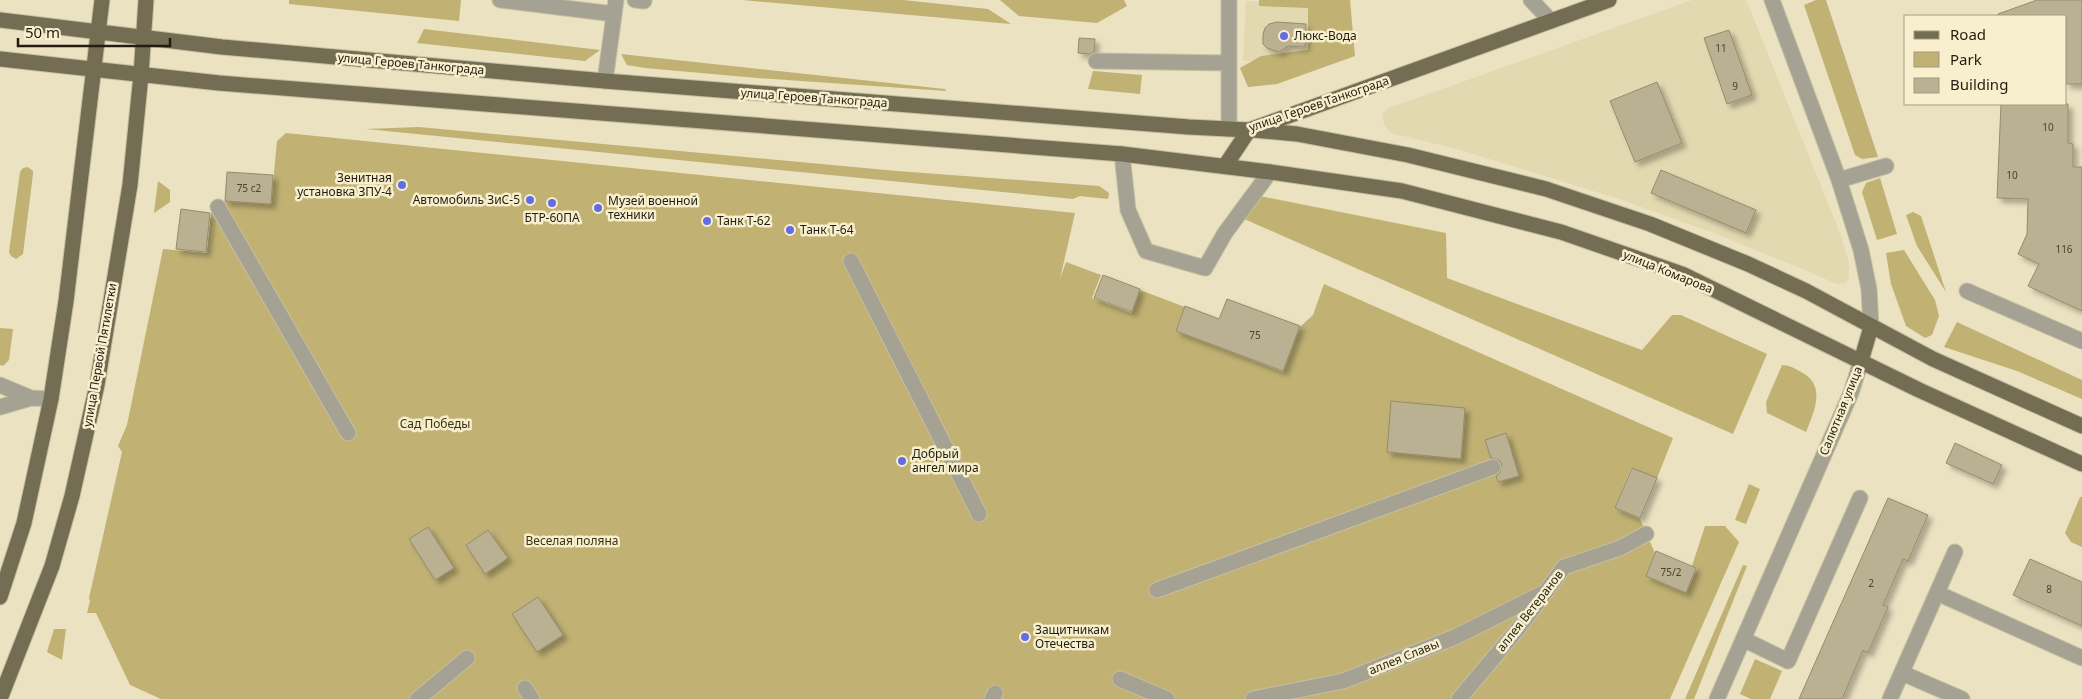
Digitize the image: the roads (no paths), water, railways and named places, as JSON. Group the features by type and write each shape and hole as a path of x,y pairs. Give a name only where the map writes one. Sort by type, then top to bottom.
{"main road":[{"path":"0,597 24,523 51,399 68,282 102,0"},
{"name":"улица Первой Пятилетки","path":"0,698 52,566 76,477 96,385 128,194 141,75 146,0"},
{"name":"улица Героев Танкограда","path":"0,20 231,48 605,81 1249,130 1609,0"},
{"path":"0,59 219,83 1122,154 1225,166 1249,130 1297,134 1408,154 1546,189 1650,224 1748,264 1806,292 1933,359 2082,426"},
{"name":"улица Комарова","path":"1225,166 1402,191 1561,232 1682,274 1919,390 2082,464"},
{"name":"Салютная улица","path":"1861,361 1871,327"}],"street":[{"path":"500,0 615,7 605,81"},
{"path":"1228,129 1230,0"},
{"path":"1531,0 1551,21"},
{"name":"Салютная улица","path":"1772,0 1839,180 1861,250 1869,288 1871,327"},
{"path":"1096,61 1229,63"},
{"path":"1122,154 1128,210 1146,251 1205,268 1226,233 1270,172"},
{"path":"1839,180 1886,166"},
{"path":"218,207 348,433"},
{"path":"851,261 979,514"},
{"path":"1967,292 2082,341"},
{"name":"Салютная улица","path":"1717,699 1851,393 1861,361"},
{"path":"0,386 31,398 51,399"},
{"path":"0,407 31,398"},
{"path":"1157,590 1492,467"},
{"path":"1743,639 1788,662 1860,498"},
{"name":"аллея Ветеранов","path":"1459,699 1517,630 1564,567 1620,548 1646,534"},
{"path":"1890,699 1955,552"},
{"name":"аллея Славы","path":"1253,699 1343,681 1455,637 1547,591"},
{"path":"1937,593 2082,658"},
{"path":"418,699 467,658"},
{"path":"1902,673 1962,699"},
{"path":"1120,679 1167,699"}],"place":[{"name":"Люкс-Вода","path":"1284,36"},
{"name":"Зенитная установка ЗПУ-4","path":"402,185"},
{"name":"Автомобиль ЗиС-5","path":"530,200"},
{"name":"БТР-60ПА","path":"552,203"},
{"name":"Музей военной техники","path":"598,208"},
{"name":"Танк Т-62","path":"707,221"},
{"name":"Танк Т-64","path":"790,230"},
{"name":"Добрый ангел мира","path":"902,461"},
{"name":"Защитникам Отечества","path":"1025,637"}],"park label":[{"name":"Сад Победы","path":"435,424"},
{"name":"Веселая поляна","path":"572,541"}]}
